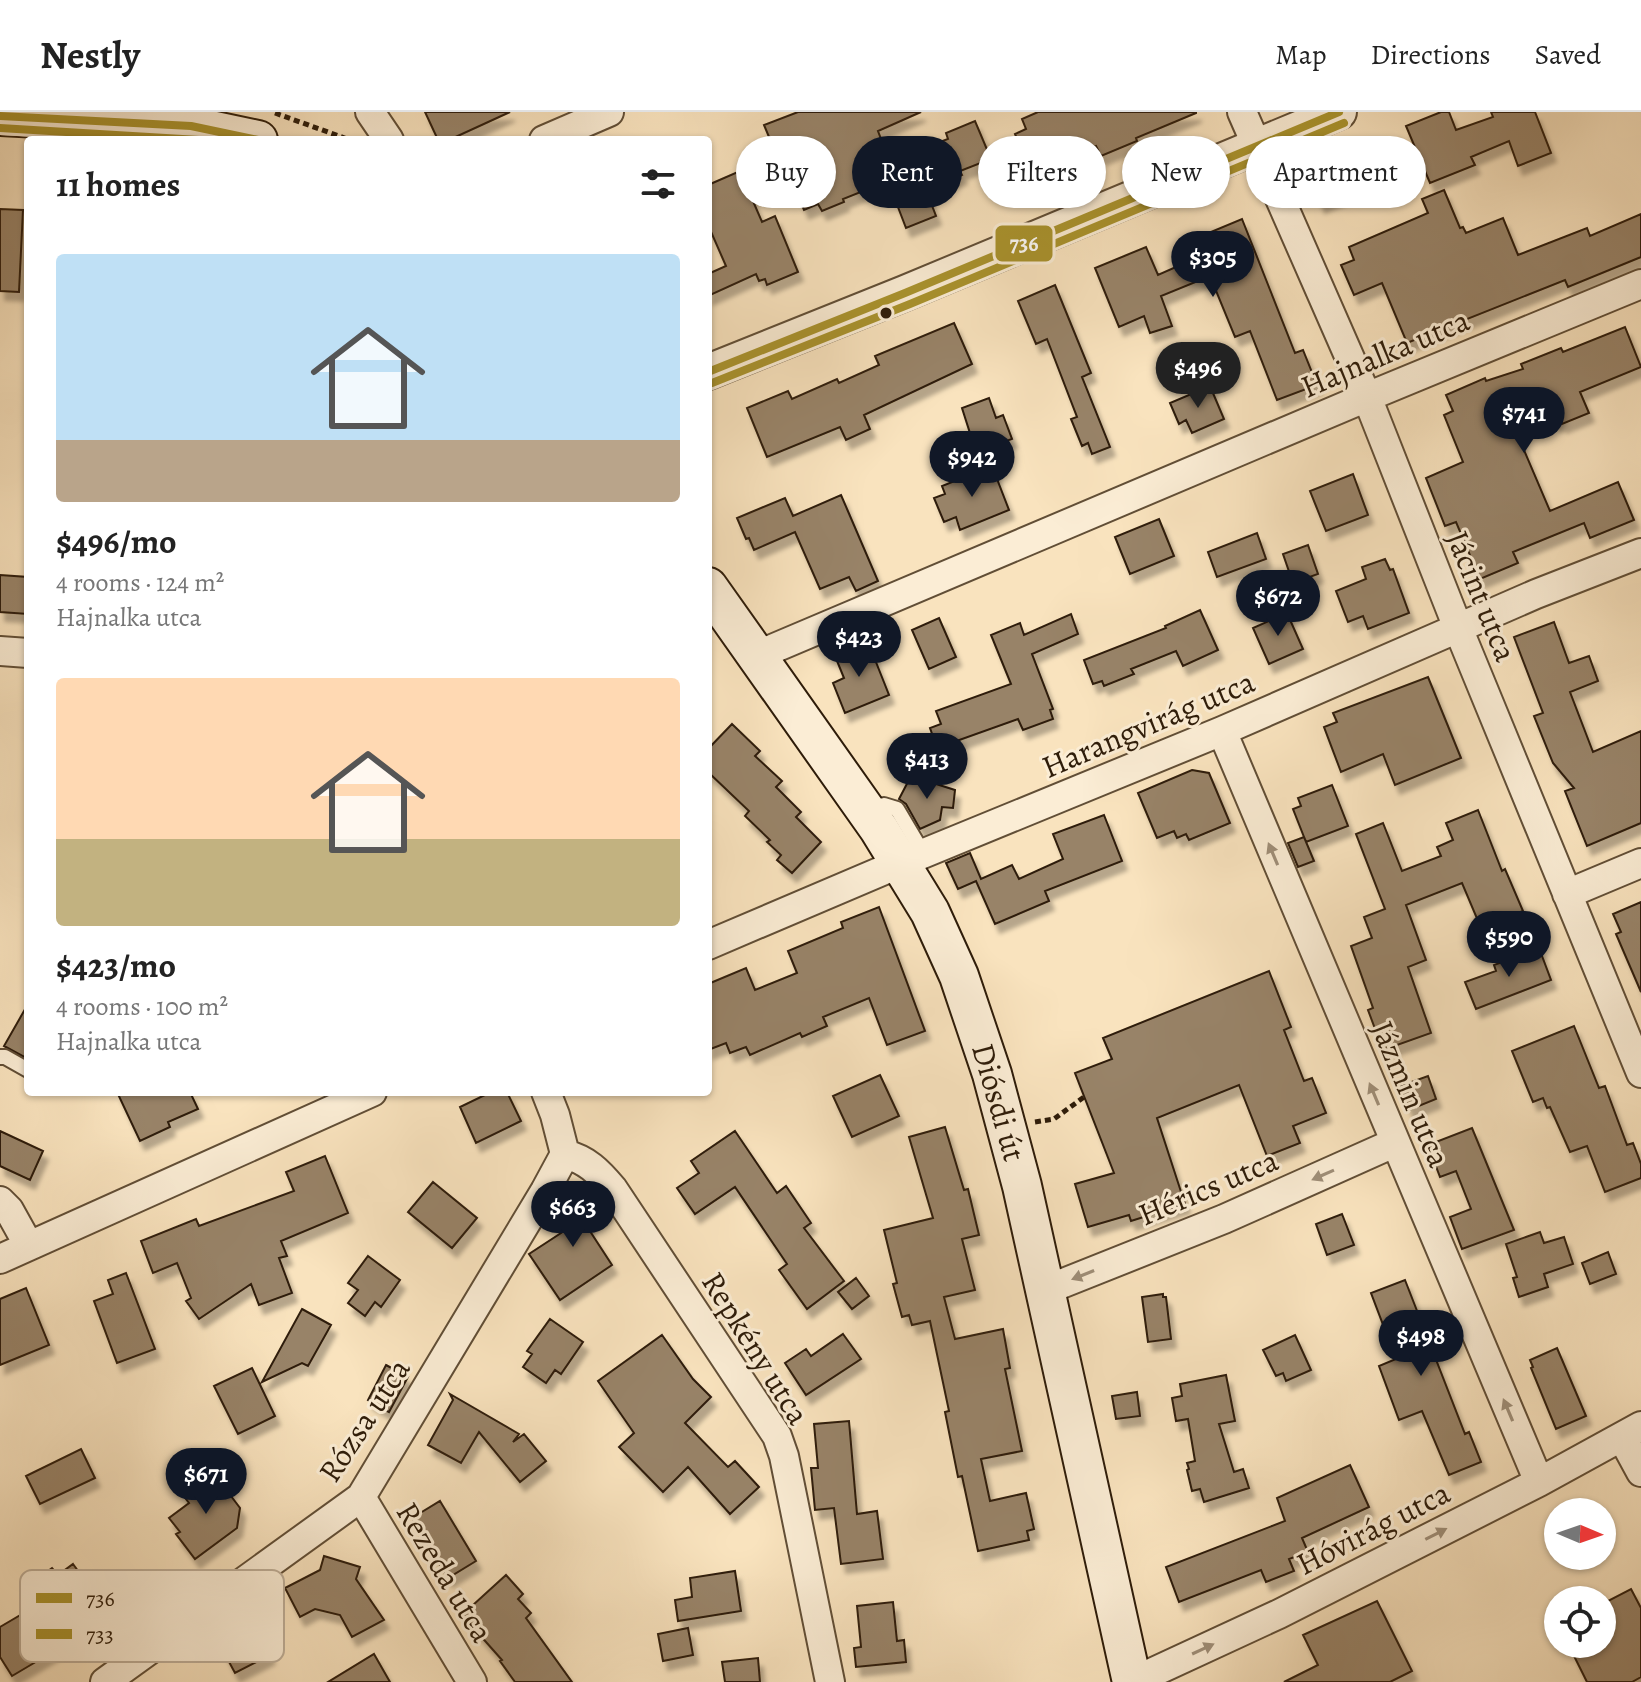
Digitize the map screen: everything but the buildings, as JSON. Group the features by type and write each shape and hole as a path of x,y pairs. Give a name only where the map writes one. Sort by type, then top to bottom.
{"main road":[{"path":"0,116 191,126 239,136"},
{"name":"Diósdi út","path":"712,592 868,812 912,858 930,912 978,1026 1003,1110 1046,1290 1132,1682"}],"street":[{"path":"370,112 386,136"},
{"path":"553,136 609,112"},
{"name":"Jácint utca","path":"1242,112 1252,136"},
{"path":"1280,136 1339,112"},
{"path":"712,370 1246,150"},
{"name":"Jácint utca","path":"1283,208 1367,397 1458,628 1641,1073"},
{"name":"Hajnalka utca","path":"758,655 1641,284"},
{"name":"Harangvirág utca","path":"712,943 1641,553"},
{"path":"0,651 24,653"},
{"name":"Jázmin utca","path":"1222,731 1539,1482"},
{"path":"1567,894 1641,863"},
{"path":"0,1259 363,1096"},
{"path":"548,1096 565,1154"},
{"name":"Hérics utca","path":"1046,1290 1224,1219 1394,1143"},
{"name":"Rózsa utca","path":"260,1570 361,1497 565,1154"},
{"name":"Repkény utca","path":"565,1154 582,1159 598,1171 613,1189 777,1436 784,1456 830,1682"},
{"path":"0,1201 9,1210 29,1246"},
{"path":"1632,1431 1641,1472"},
{"name":"Hóvirág utca","path":"1132,1682 1279,1614 1539,1482 1632,1431"},
{"name":"Rezeda utca","path":"361,1497 472,1682"},
{"name":"Rózsa utca","path":"105,1682 133,1662"}],"lane":[{"path":"0,1057 24,1068"}],"path":[{"path":"272,112 339,136"},
{"path":"1023,1125 1054,1119 1084,1097"}],"transit line":[{"name":"736","path":"712,370 1339,112"},
{"name":"736","path":"0,116 191,126 239,136"},
{"name":"733","path":"712,383 1344,123"},
{"name":"733","path":"0,128 133,136"}]}
